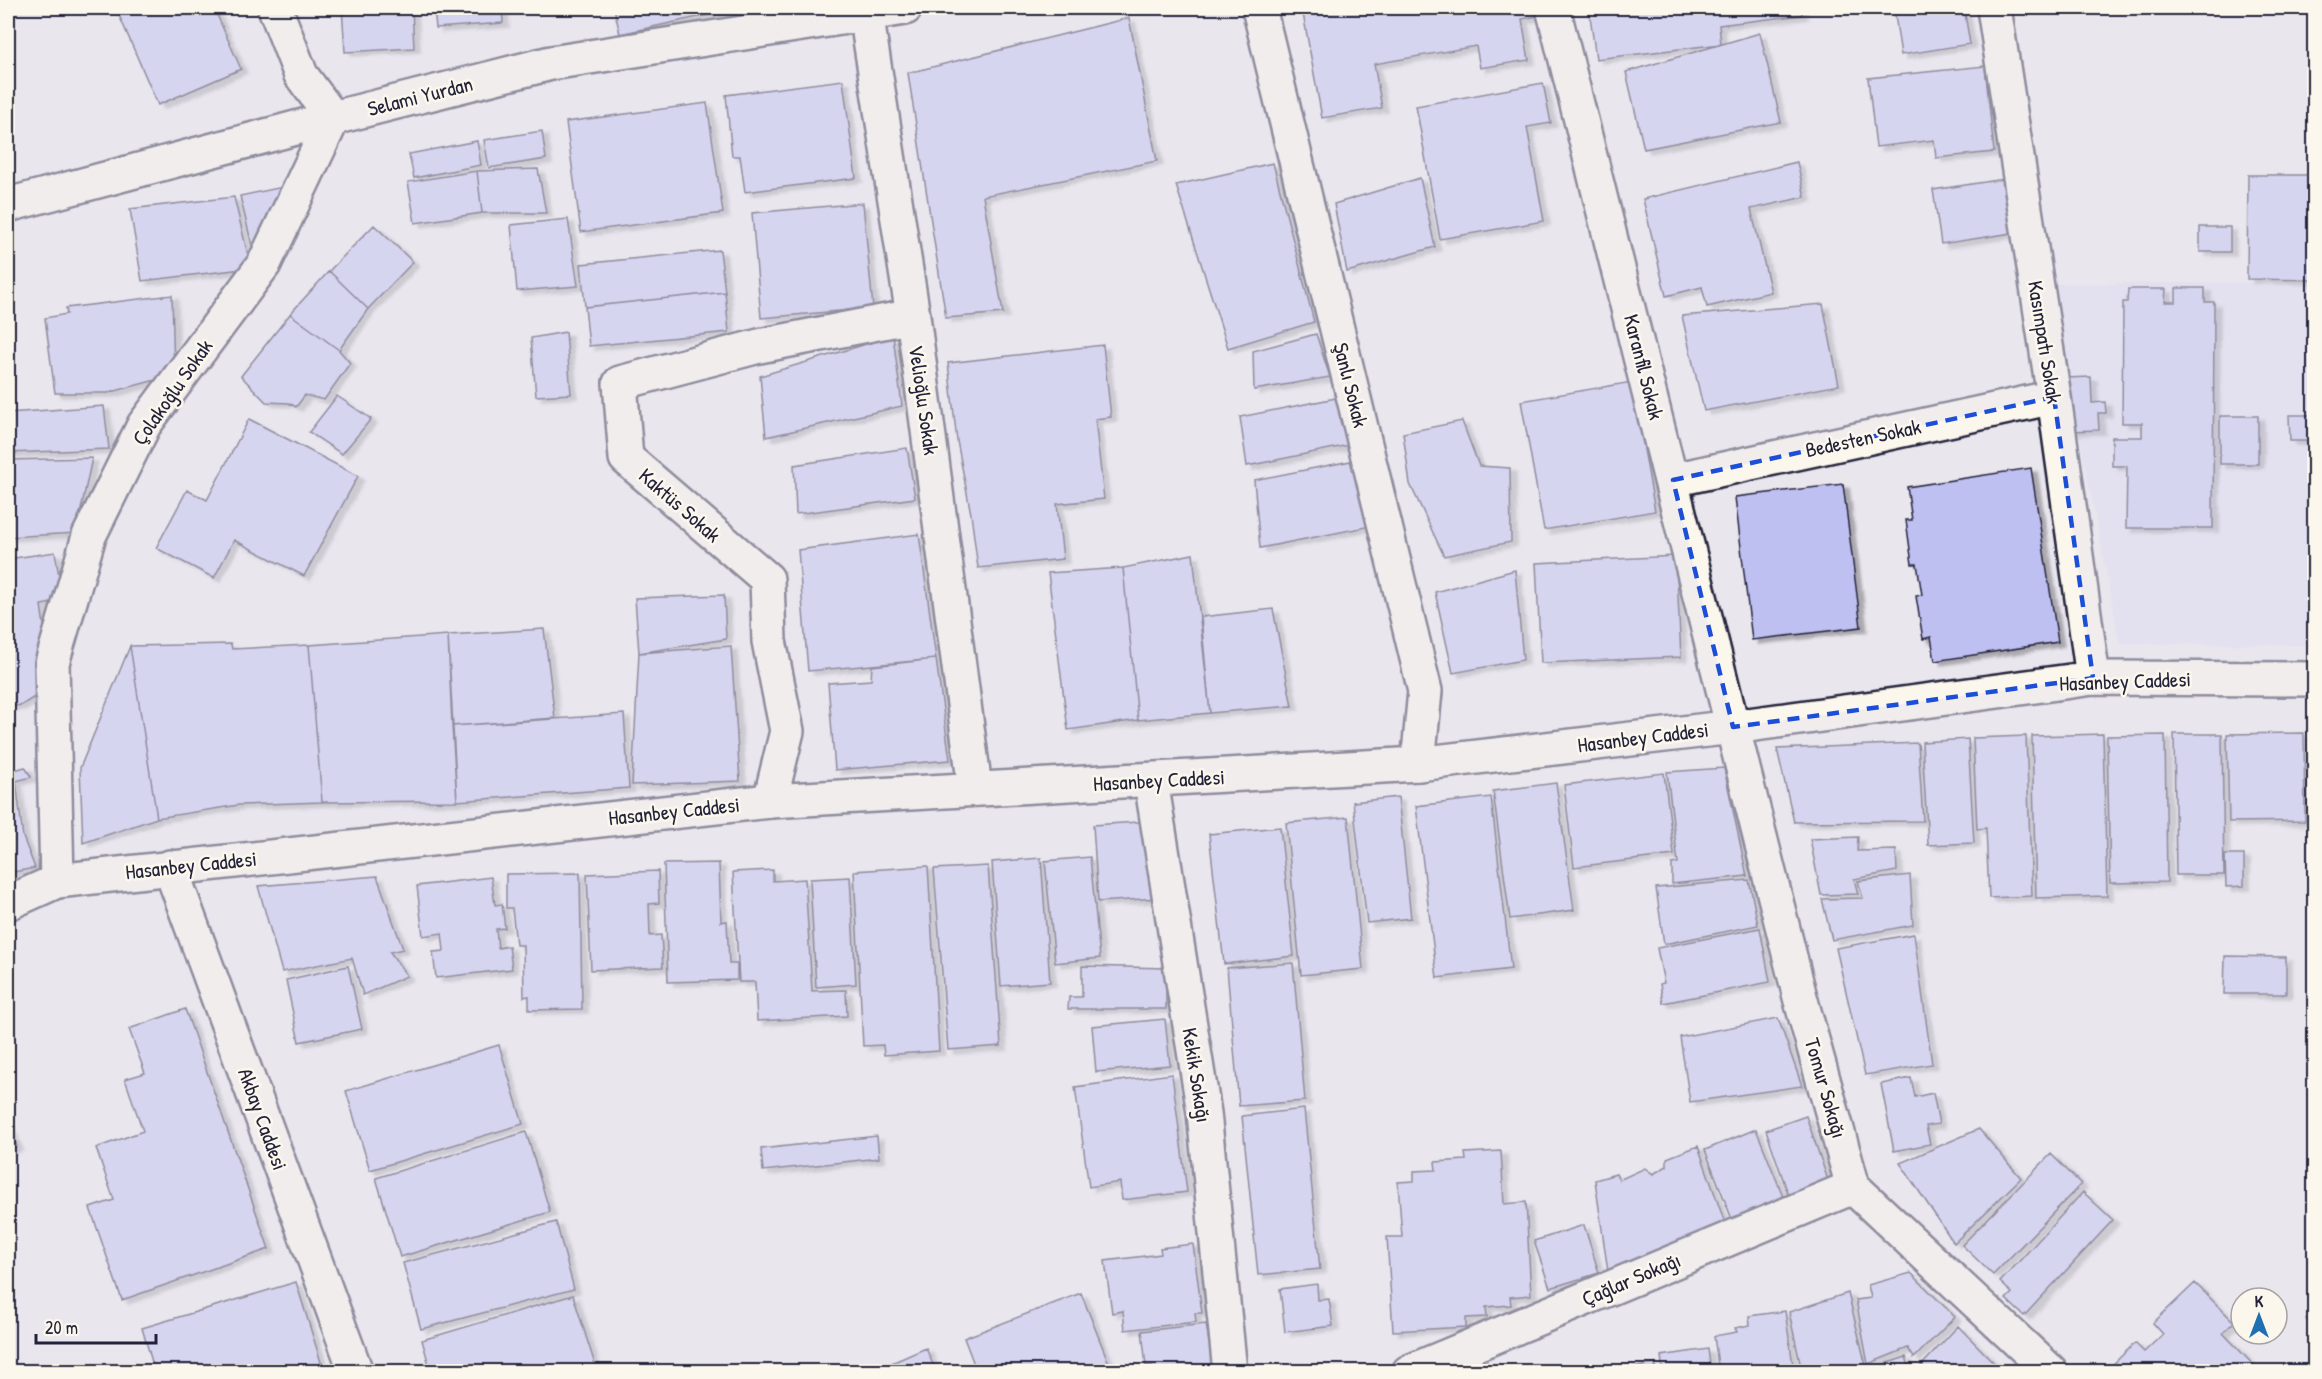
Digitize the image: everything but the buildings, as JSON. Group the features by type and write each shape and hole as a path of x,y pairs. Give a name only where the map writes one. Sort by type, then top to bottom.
{"street":[{"path":"275,8 301,75 333,118"},
{"name":"Selami Yurdan","path":"8,205 333,118 551,63 905,8"},
{"name":"Şanlı Sokak","path":"1259,8 1425,691 1418,764"},
{"name":"Karanfil Sokak","path":"1552,8 1673,480 1733,727"},
{"name":"Kasımpatı Sokak","path":"1994,8 2054,397 2093,678"},
{"name":"Velioğlu Sokak","path":"852,15 913,316 975,788"},
{"name":"Çolakoğlu Sokak","path":"57,880 52,663 89,536 144,425 264,264 333,118"},
{"name":"Kaktüs Sokak","path":"770,801 786,731 769,641 767,579 626,458 620,383 759,346 913,316"},
{"name":"Bedesten Sokak","path":"1673,480 2054,397"},
{"name":"Hasanbey Caddesi","path":"8,903 57,880 770,801 1418,764 1733,727 2093,678 2314,680"},
{"name":"Tomur Sokağı","path":"1733,727 1800,997 1853,1187"},
{"name":"Kekik Sokağı","path":"1151,781 1204,1113 1230,1371"},
{"name":"Akbay Caddesi","path":"170,867 356,1371"},
{"path":"1853,1187 2051,1371"},
{"name":"Çağlar Sokağı","path":"1409,1371 1853,1187"}],"highlighted area":[{"path":"2054,397 2093,678 1733,727 1673,480"}],"shaded area":[{"path":"2314,282 2314,645 2120,643 2050,284"}]}
